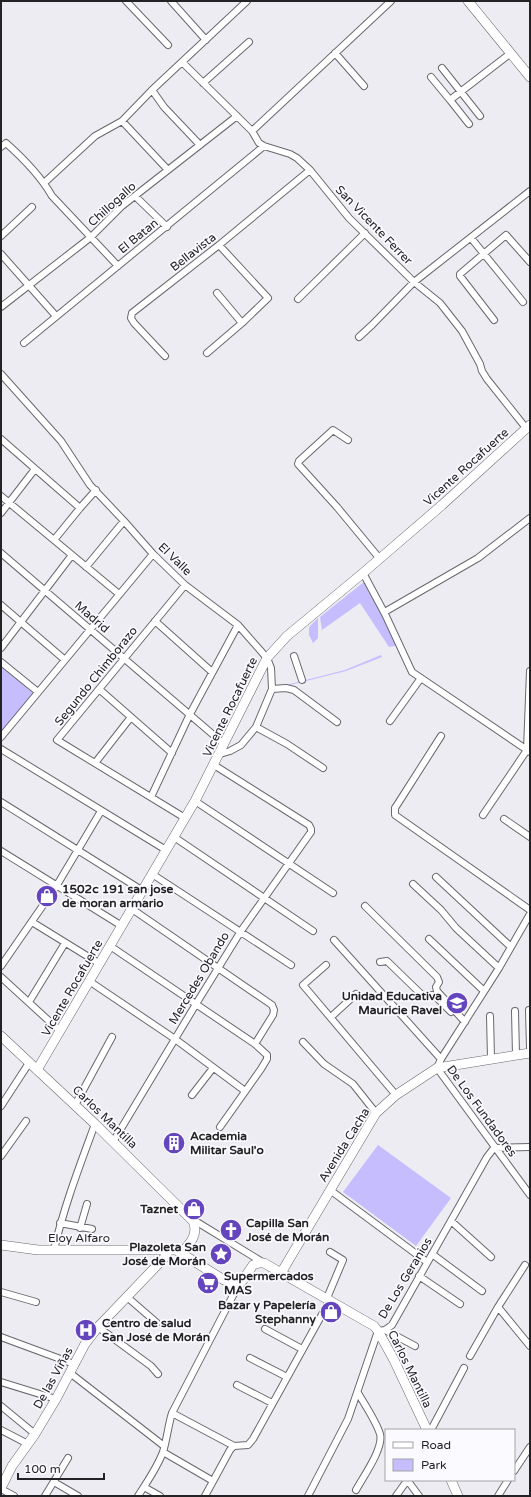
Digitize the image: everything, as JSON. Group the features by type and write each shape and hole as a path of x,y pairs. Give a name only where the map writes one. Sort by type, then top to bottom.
{"street":[{"path":"171,1 206,40"},
{"path":"44,183 95,136 122,122 152,90 247,1"},
{"path":"252,131 391,1"},
{"path":"468,1 530,77"},
{"path":"126,2 168,45"},
{"path":"203,83 249,42"},
{"path":"335,53 364,86"},
{"path":"450,100 511,53"},
{"path":"182,62 252,131 259,143 264,146"},
{"path":"442,68 480,116"},
{"path":"431,77 469,124"},
{"path":"152,90 164,107 200,145"},
{"name":"Chillogallo","path":"1,307 91,237 122,206 237,116"},
{"path":"122,122 168,170"},
{"path":"1,147 6,143 26,161 44,183 52,196 118,266"},
{"name":"San Vicente Ferrer","path":"264,146 290,154 297,158 310,170 350,218 414,282 440,304 462,331 487,379 528,427"},
{"name":"El Batan","path":"24,342 264,146"},
{"name":"Bellavista","path":"165,356 134,323 131,318 131,314 219,245 310,170"},
{"path":"359,337 414,282 530,191"},
{"path":"135,196 167,226"},
{"path":"1,236 32,207"},
{"path":"298,299 365,233"},
{"path":"494,320 460,274 506,235 530,262"},
{"path":"471,238 523,302"},
{"path":"207,353 267,299 267,296 219,245"},
{"path":"1,254 56,316"},
{"path":"217,293 242,323"},
{"name":"El Valle","path":"1,374 60,441 90,485 153,554 185,585 238,625 267,658 271,668 272,689 256,727 241,745 220,754"},
{"name":"Vicente Rocafuerte","path":"38,1070 186,818 220,754 267,658 287,636 380,559 528,427"},
{"path":"348,440 333,430 304,456 298,464 337,507 380,559"},
{"path":"1,439 80,508"},
{"path":"1,513 35,469"},
{"path":"54,540 96,490"},
{"path":"1,496 119,594"},
{"path":"388,610 478,558 530,518"},
{"path":"86,567 124,521"},
{"name":"Madrid","path":"1,553 224,744"},
{"path":"1,737 153,554"},
{"path":"1,648 72,555"},
{"path":"363,573 385,614 412,672 528,751"},
{"name":"Segundo Chimborazo","path":"185,585 57,740 186,818"},
{"path":"1,605 65,660"},
{"path":"155,621 212,672"},
{"path":"151,797 190,714 238,625"},
{"path":"294,656 302,680"},
{"path":"1,662 38,692"},
{"path":"483,815 528,751 530,671"},
{"path":"390,721 421,678"},
{"path":"272,689 286,688 294,690 337,722"},
{"path":"99,689 172,753"},
{"path":"95,763 131,717"},
{"path":"256,727 287,744 323,768"},
{"path":"441,736 395,808 395,814 530,910"},
{"path":"1,749 166,850"},
{"name":"Mercedes Obando","path":"114,1142 218,968 311,830 309,825 214,765"},
{"path":"195,801 333,893"},
{"path":"1,802 143,890"},
{"path":"1,966 32,922 78,851 101,811"},
{"path":"504,819 530,838"},
{"path":"174,837 313,931"},
{"path":"1,851 122,926"},
{"path":"152,874 291,965"},
{"path":"436,877 511,947"},
{"path":"413,884 442,910 456,928 499,968"},
{"path":"365,906 437,977 439,982 436,987 437,991 464,1023"},
{"path":"132,909 267,1001 274,1008 273,1015 255,1044"},
{"name":"De Los Fundadores","path":"530,914 499,968 441,1059 437,1068 494,1148 530,1195"},
{"path":"32,922 100,964"},
{"path":"429,939 484,991"},
{"path":"334,940 441,1059"},
{"path":"29,1002 65,942"},
{"path":"110,946 266,1053 268,1058 262,1069 220,1127"},
{"path":"380,962 387,961 420,994 425,997 432,995 435,996 464,1023"},
{"path":"326,965 303,985 396,1095"},
{"path":"1,977 60,1031"},
{"path":"89,981 176,1039 245,1091"},
{"path":"331,1017 356,994"},
{"path":"529,1010 530,1048"},
{"path":"515,1011 516,1055"},
{"path":"490,1016 491,1058"},
{"name":"Carlos Mantilla","path":"1,1036 114,1142 190,1218"},
{"path":"75,1105 112,1037"},
{"path":"303,1042 324,1064 353,1084 376,1113"},
{"name":"Avenida Cacha","path":"281,1273 376,1113 396,1095 437,1068 491,1058 530,1053"},
{"path":"1,1106 29,1063"},
{"path":"192,1095 213,1068"},
{"path":"1,1156 26,1121"},
{"path":"54,1250 60,1223 72,1184 95,1124"},
{"path":"494,1148 530,1147"},
{"name":"De Los Geranios","path":"308,1496 348,1419 382,1330 392,1325 487,1157 494,1148"},
{"path":"330,1190 427,1262"},
{"path":"80,1228 87,1204"},
{"path":"190,1218 194,1224 195,1234 181,1253 231,1284 239,1284"},
{"path":"190,1218 264,1263"},
{"path":"451,1221 491,1257"},
{"path":"60,1223 92,1230"},
{"name":"Eloy Alfaro","path":"1,1245 26,1249 176,1250 181,1253"},
{"name":"De las Viñas","path":"2,1484 12,1466 35,1434 56,1400 85,1344 98,1327 165,1257 168,1251"},
{"path":"172,1413 234,1446 244,1446 250,1442 329,1299 343,1260 330,1252"},
{"path":"432,1254 482,1291"},
{"path":"138,1496 164,1449 172,1413 239,1284 253,1265 264,1263"},
{"name":"Carlos Mantilla","path":"264,1263 382,1330 394,1360 427,1429"},
{"path":"470,1356 498,1307 525,1265"},
{"path":"419,1276 460,1304"},
{"path":"1,1292 36,1302"},
{"path":"126,1297 157,1322"},
{"path":"498,1307 530,1346"},
{"path":"98,1327 151,1366 158,1374"},
{"path":"265,1329 302,1349"},
{"path":"382,1330 415,1346"},
{"path":"1,1337 74,1364"},
{"path":"250,1358 287,1377"},
{"path":"432,1429 464,1368"},
{"path":"70,1373 164,1449 213,1481"},
{"path":"1,1382 56,1400"},
{"path":"237,1385 272,1403"},
{"path":"356,1490 379,1449 381,1439 378,1429 358,1393"},
{"path":"1,1406 35,1434"},
{"path":"1,1430 28,1444"},
{"path":"205,1496 230,1450 234,1446"},
{"path":"515,1469 530,1446"},
{"path":"45,1496 68,1458"},
{"path":"396,1496 408,1481 419,1496"},
{"path":"451,1481 457,1496"},
{"path":"498,1496 507,1481"},
{"path":"54,1482 78,1496"},
{"path":"2,1484 14,1496"},
{"path":"144,1487 160,1496"}],"green space":[{"path":"365,581 388,613 400,645 389,647 360,603 322,630 320,617"},
{"path":"318,618 318,638 313,643 309,635 309,627"},
{"path":"381,655 382,657 346,671 286,686 345,670"},
{"path":"1,665 33,693 1,733"},
{"path":"378,1145 451,1198 416,1246 343,1192"}],"place":[{"name":"1502c 191 san jose de moran armario","path":"47,896"},
{"name":"Unidad Educativa Mauricie Ravel","path":"457,1003"},
{"name":"Academia Militar Saul'o","path":"174,1143"},
{"name":"Taznet","path":"194,1209"},
{"name":"Capilla San José de Morán","path":"231,1230"},
{"name":"Plazoleta San José de Morán","path":"221,1254"},
{"name":"Supermercados MAS","path":"208,1283"},
{"name":"Bazar y Papelería Stephanny","path":"331,1312"},
{"name":"Centro de salud San José de Morán","path":"86,1330"}]}
